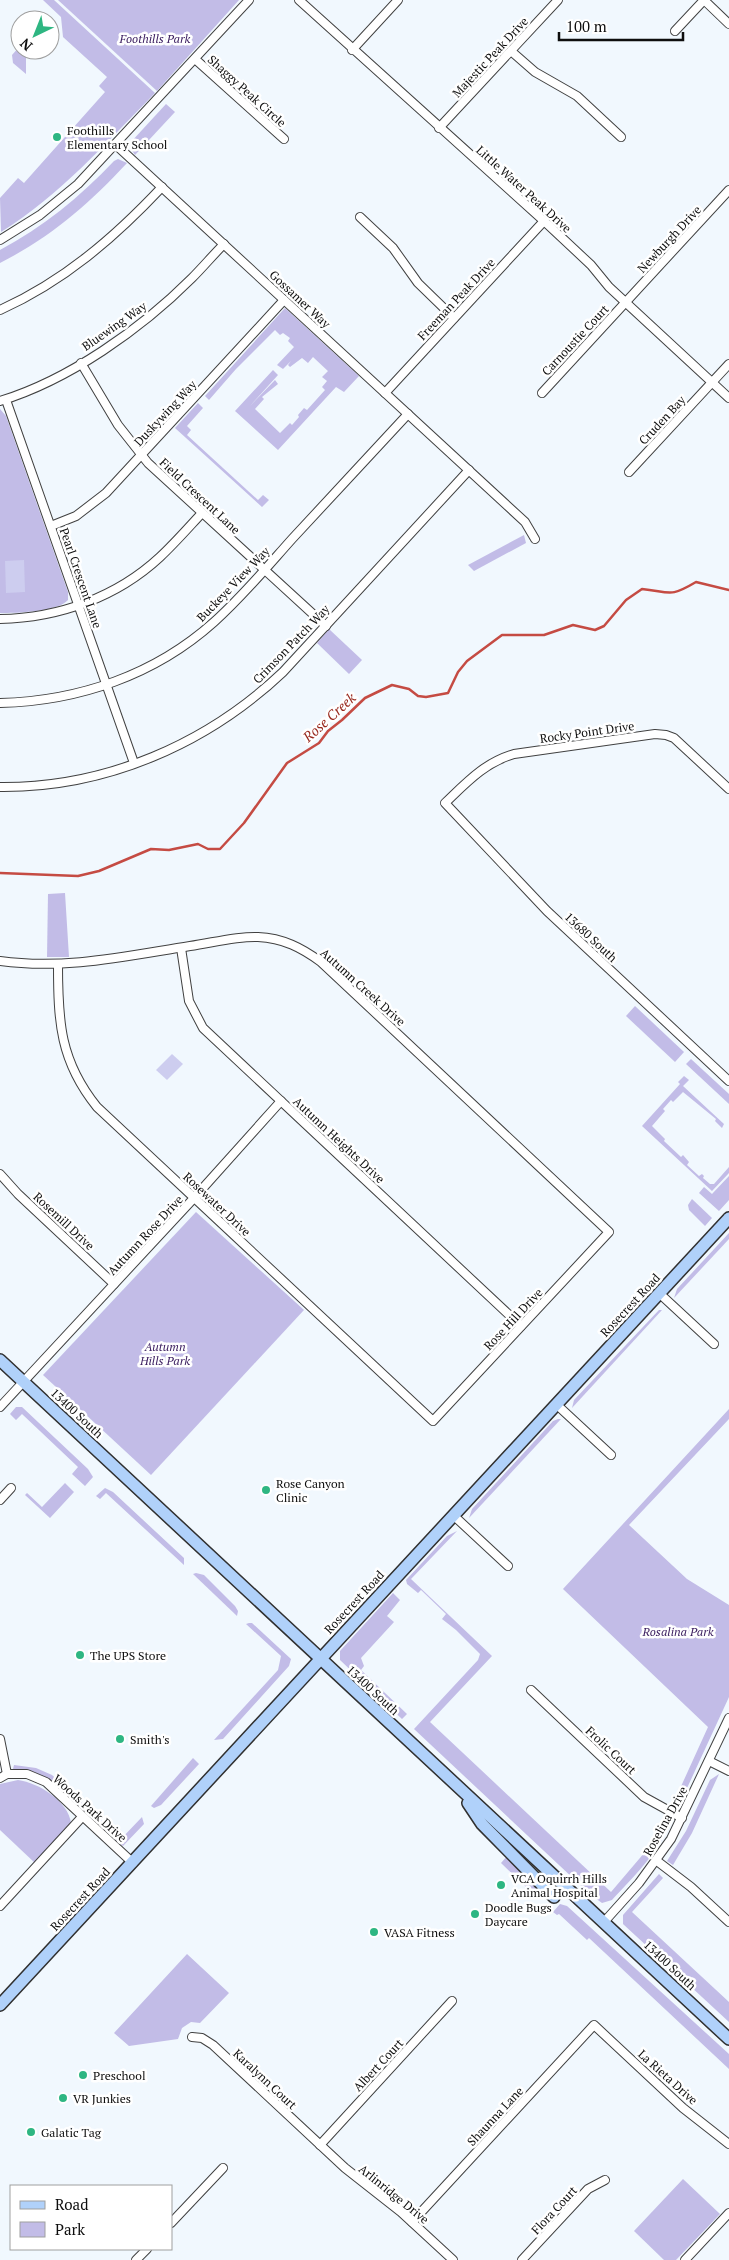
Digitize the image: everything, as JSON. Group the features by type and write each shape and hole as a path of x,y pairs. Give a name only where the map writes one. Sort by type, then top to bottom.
{"main road":[{"name":"Rosecrest Road","path":"0,2005 729,1218"},
{"name":"13400 South","path":"0,1360 729,2039"},
{"path":"455,1785 482,1824 554,1897"}],"street":[{"path":"0,240 60,200 116,145 249,0"},
{"name":"Little Water Peak Drive","path":"299,0 352,50 544,220 591,264 609,287 729,398"},
{"path":"352,50 398,0"},
{"name":"Majestic Peak Drive","path":"439,128 558,0"},
{"path":"675,31 704,0 729,24"},
{"path":"511,51 535,72 577,96 621,136"},
{"name":"Shaggy Peak Circle","path":"195,59 284,139"},
{"name":"Gossamer Way","path":"116,145 525,522 535,539"},
{"path":"0,310 43,288 90,256 123,228 162,187"},
{"name":"Newburgh Drive","path":"625,302 729,190"},
{"path":"360,217 393,248 418,283 454,318"},
{"name":"Freeman Peak Drive","path":"385,393 544,220"},
{"name":"Bluewing Way","path":"3,400 81,363 108,346 156,311 193,278 224,244"},
{"name":"Duskywing Way","path":"51,526 76,516 99,500 284,300"},
{"name":"Carnoustie Court","path":"542,393 625,302"},
{"name":"Field Crescent Lane","path":"81,363 114,419 141,455 326,626"},
{"name":"Cruden Bay","path":"629,472 729,364"},
{"name":"Pearl Crescent Lane","path":"3,400 51,526 134,763"},
{"name":"Buckeye View Way","path":"0,703 50,699 106,685 152,665 190,641 225,612 408,414"},
{"name":"Crimson Patch Way","path":"0,787 30,786 69,781 134,763 183,744 237,711 283,672 469,470"},
{"path":"0,619 44,615 79,606 111,592 143,572 202,513"},
{"name":"Rocky Point Drive","path":"445,803 483,768 498,759 514,754 655,734 674,738 729,789"},
{"name":"13680 South","path":"445,803 535,900 729,1081"},
{"name":"Autumn Creek Drive","path":"0,961 58,965 110,960 258,937 287,942 306,951 321,962 609,1232"},
{"name":"Autumn Heights Drive","path":"181,948 187,991 197,1019 211,1036 522,1326"},
{"name":"Rosewater Drive","path":"58,965 59,1022 66,1053 79,1082 107,1116 433,1421"},
{"name":"Autumn Rose Drive","path":"0,1406 194,1198 281,1101"},
{"name":"Rosemill Drive","path":"0,1174 18,1194 114,1284"},
{"name":"Rose Hill Drive","path":"433,1421 609,1232"},
{"path":"659,1293 714,1344"},
{"path":"556,1404 611,1455"},
{"path":"0,1500 10,1488"},
{"path":"453,1515 508,1566"},
{"name":"Frolic Court","path":"532,1690 644,1796 682,1818"},
{"name":"Roselina Drive","path":"604,1922 657,1861 682,1818 729,1718"},
{"path":"0,1739 4,1776"},
{"path":"709,1761 729,1771"},
{"name":"Woods Park Drive","path":"4,1776 26,1774 46,1782 133,1862"},
{"path":"0,1906 82,1817"},
{"path":"657,1861 692,1887 729,1922"},
{"name":"Albert Court","path":"320,2145 452,2001"},
{"name":"La Rieta Drive","path":"594,2024 683,2108 729,2144"},
{"name":"Shaunna Lane","path":"412,2222 594,2024"},
{"name":"Karalynn Court","path":"192,2036 202,2038 210,2043 320,2145"},
{"name":"Arlinridge Drive","path":"320,2145 412,2222 453,2260"},
{"path":"172,2222 223,2168"},
{"name":"Flora Court","path":"522,2260 588,2189 605,2180"},
{"path":"685,2260 729,2214"},
{"path":"136,2260 146,2250"}],"green space":[{"path":"43,0 54,0 155,93 63,185 1,232 0,198 18,178 24,183 105,92 99,86 107,77 63,37 60,10 54,10"},
{"name":"Foothills Park","path":"58,0 239,0 157,91"},
{"path":"13,60 26,60 26,74 13,63"},
{"path":"166,104 175,112 135,155 131,149 131,142"},
{"path":"118,159 127,163 98,193 52,231 0,263 0,250 46,221 88,187"},
{"path":"285,308 359,376 344,392 336,387 278,450 235,411 273,370 278,375 250,406 275,380 278,384 262,397 264,399 255,409 280,433 290,423 292,425 304,408 307,410 325,390 322,387 327,381 322,377 328,371 313,357 308,363 302,358 290,367 288,365 291,361 283,369 277,365 294,347 288,341 290,338 283,333 280,335 275,330 236,369 209,400 205,396"},
{"path":"198,403 203,408 187,426 191,430 187,435 258,500 263,495 269,500 262,507 175,428"},
{"path":"0,409 6,416 68,592 68,600 55,607 36,611 0,613"},
{"path":"524,535 526,543 474,571 468,565"},
{"path":"329,629 362,660 349,674 317,643"},
{"path":"65,893 69,957 47,957 48,894"},
{"path":"635,1006 684,1052 675,1062 626,1016"},
{"path":"691,1059 729,1094 729,1104 686,1064"},
{"path":"684,1076 689,1080 683,1086 724,1124 722,1128 715,1121 716,1119 683,1092 673,1102 671,1100 663,1109 665,1111 652,1126 681,1157 683,1155 689,1162 687,1165 699,1176 702,1174 703,1178 710,1184 714,1184 729,1167 729,1173 712,1191 642,1126 680,1084 678,1082"},
{"path":"729,1176 729,1200 719,1211 699,1193 704,1187 712,1194"},
{"path":"692,1199 712,1218 705,1226 689,1210 688,1205"},
{"name":"Autumn Hills Park","path":"196,1212 304,1310 151,1475 43,1375"},
{"path":"729,1233 729,1239 674,1298 677,1289"},
{"path":"659,1310 662,1310 572,1408 574,1400"},
{"path":"16,1407 22,1407 88,1469 93,1477 85,1486 72,1474 78,1467 22,1414 16,1420 10,1414"},
{"name":"Rosalina Park","path":"729,1409 729,1419 629,1525 687,1579 729,1605 729,1697 682,1799 678,1803 673,1804 708,1727 563,1589"},
{"path":"561,1419 469,1518 472,1509 553,1421"},
{"path":"65,1483 74,1492 50,1518 25,1495 27,1493 42,1507"},
{"path":"105,1488 113,1492 184,1558 184,1565 106,1493 100,1499 96,1496"},
{"path":"457,1531 411,1579 492,1656 430,1722 611,1892 645,1852 666,1818 667,1827 656,1849 612,1900 602,1903 591,1895 414,1729 478,1660 480,1654 442,1619 446,1614 421,1590 418,1593 407,1584 406,1580 447,1536"},
{"path":"193,1574 204,1575 235,1606 238,1611 237,1616"},
{"path":"393,1593 400,1600 387,1616 394,1622 361,1658 364,1666 361,1670 407,1714 402,1719 340,1660 340,1651"},
{"path":"252,1623 291,1659 289,1666 223,1739 214,1740 278,1670 281,1656 246,1624"},
{"path":"193,1758 199,1764 161,1805 154,1808 151,1806"},
{"path":"14,1765 36,1768 52,1775 121,1839 142,1817 144,1824 123,1846 51,1780 34,1772 13,1769"},
{"path":"719,1774 692,1833 673,1865 667,1861 686,1831 710,1780"},
{"path":"18,1780 35,1785 51,1794 64,1807 71,1823 35,1863 0,1830 0,1784"},
{"path":"508,1855 548,1893 545,1897 540,1897 528,1886 526,1887 501,1863"},
{"path":"659,1874 663,1878 632,1912 729,2002 729,2022 623,1924 623,1915"},
{"path":"560,1904 567,1906 729,2054 729,2069 589,1938 587,1940 559,1914 557,1915 553,1912"},
{"path":"187,1954 229,1993 200,2023 191,2022 182,2028 178,2039 129,2046 114,2033"},
{"path":"683,2179 720,2214 676,2260 664,2260 634,2231"}],"shaded area":[{"path":"24,560 25,592 6,593 5,561"},
{"path":"172,1054 183,1064 167,1080 156,1070"}],"waterway":[{"name":"Rose Creek","path":"0,873 78,876 99,871 151,849 169,850 198,844 208,849 220,849 244,823 287,763 319,743 328,731 365,698 392,685 409,689 418,696 426,697 448,693 458,672 467,661 502,635 544,635 573,625 595,630 604,626 626,600 642,589 670,593 696,582 729,590"}],"place":[{"name":"Foothills Elementary School","path":"57,137"},
{"name":"Rose Canyon Clinic","path":"266,1490"},
{"name":"The UPS Store","path":"80,1655"},
{"name":"Smith's","path":"120,1739"},
{"name":"VCA Oquirrh Hills Animal Hospital","path":"501,1885"},
{"name":"Doodle Bugs Daycare","path":"475,1914"},
{"name":"VASA Fitness","path":"374,1932"},
{"name":"Preschool","path":"83,2075"},
{"name":"VR Junkies","path":"63,2098"},
{"name":"Galatic Tag","path":"31,2132"}]}
